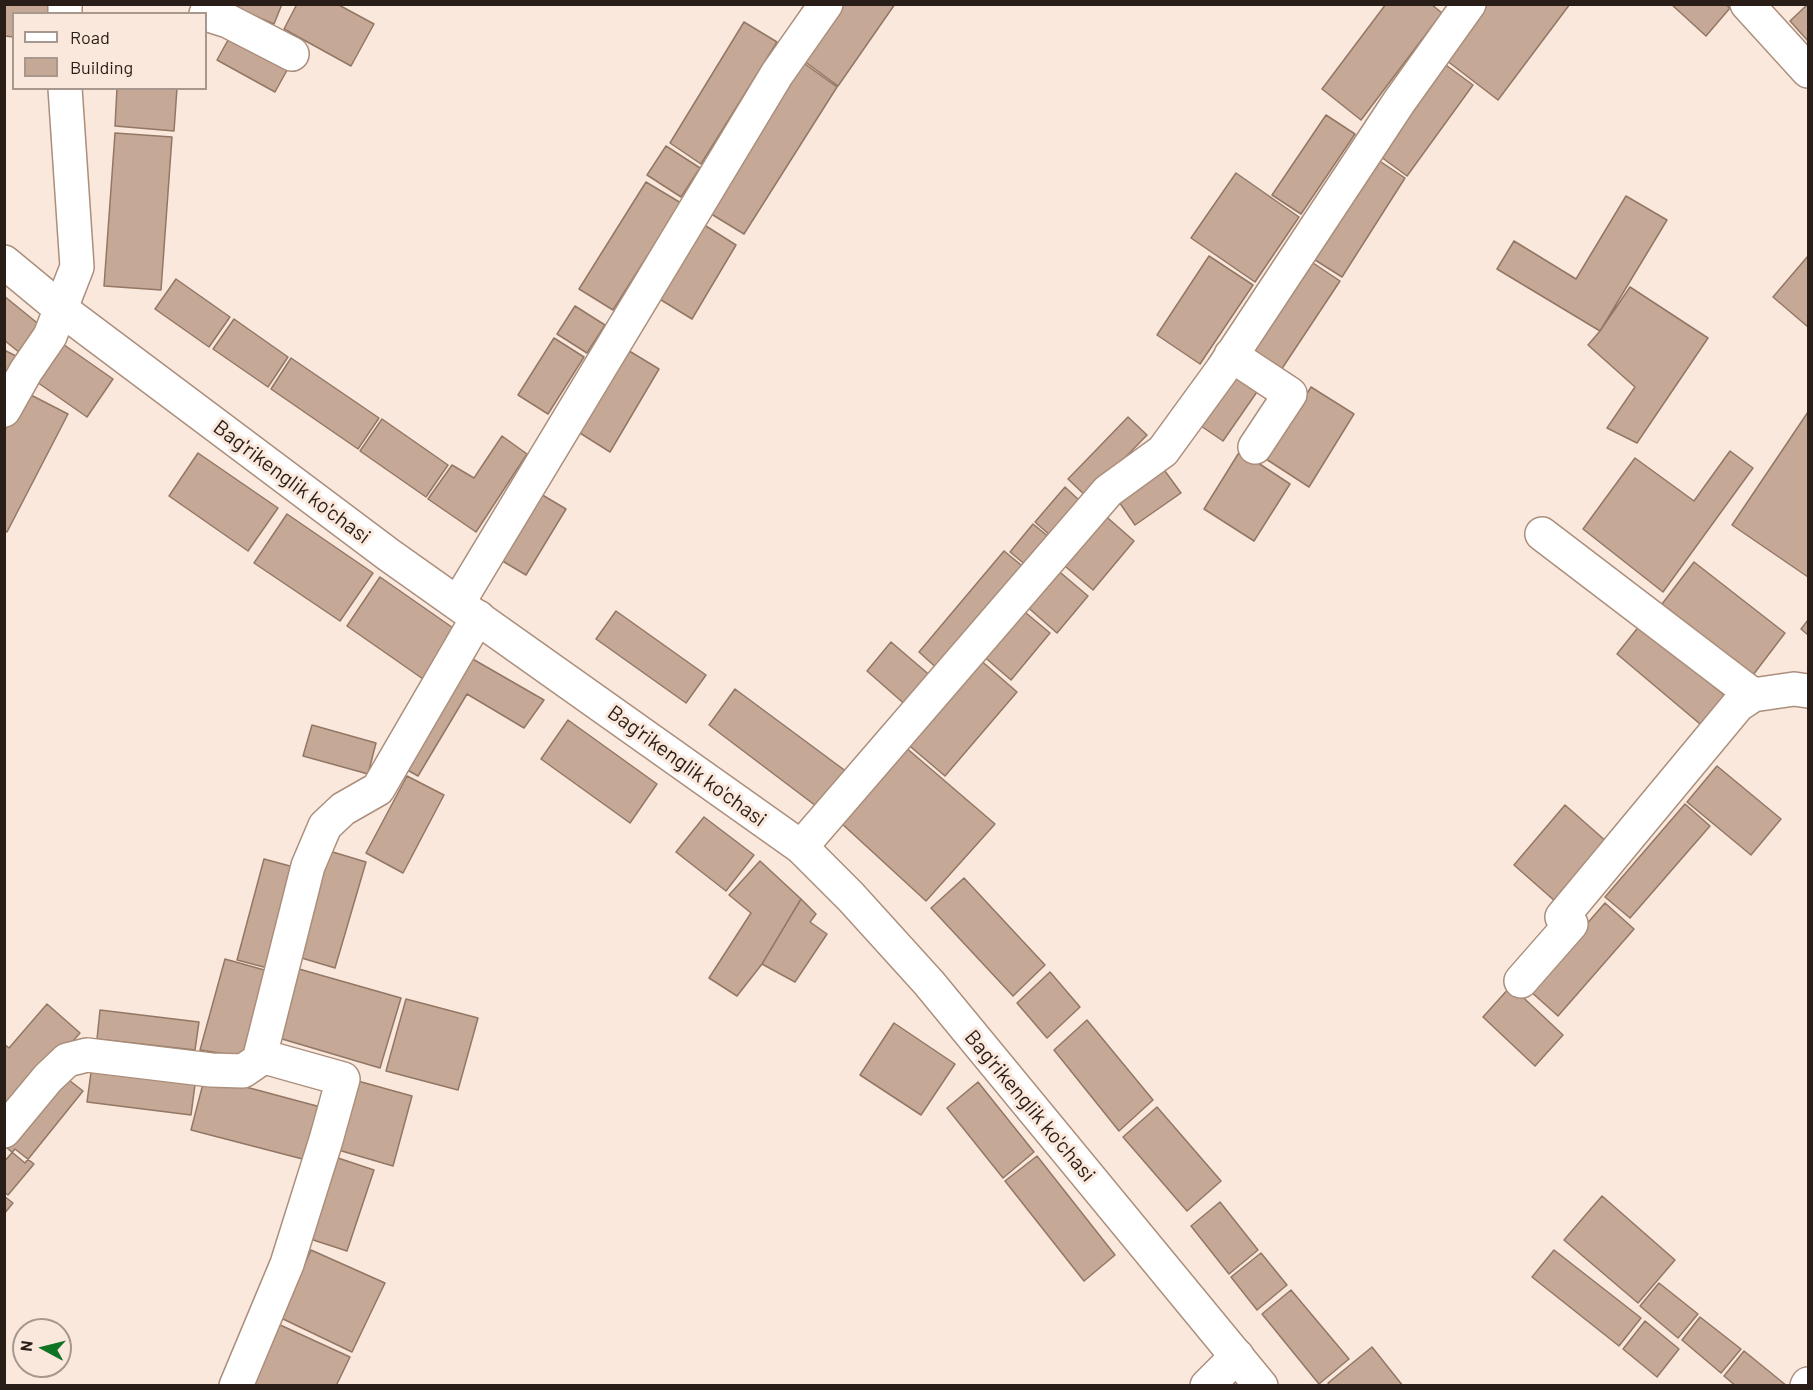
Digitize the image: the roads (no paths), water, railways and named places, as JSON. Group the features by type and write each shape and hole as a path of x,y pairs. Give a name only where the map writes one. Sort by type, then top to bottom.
{"street":[{"path":"178,4 200,12"},
{"path":"7,1122 67,1060 87,1055 211,1070 243,1071 259,1060 308,866 325,826 343,809 378,789 468,610 777,74 826,4"},
{"path":"801,847 1108,491 1163,451 1231,356 1399,102 1469,4"},
{"path":"1747,4 1809,71"},
{"path":"207,15 228,21 292,54"},
{"path":"4,411 26,371 50,336 77,267 65,90"},
{"name":"Bag'rikenglik ko'chasi","path":"4,262 61,309 389,555 801,847 851,897 929,983 1261,1386"},
{"path":"1231,356 1290,394 1255,447"},
{"path":"1542,534 1753,695"},
{"path":"1521,981 1570,924 1562,917 1738,705 1753,695 1794,689 1809,691"},
{"path":"236,1386 287,1264 327,1140 343,1079 261,1056"},
{"path":"1207,1386 1237,1356"}]}
